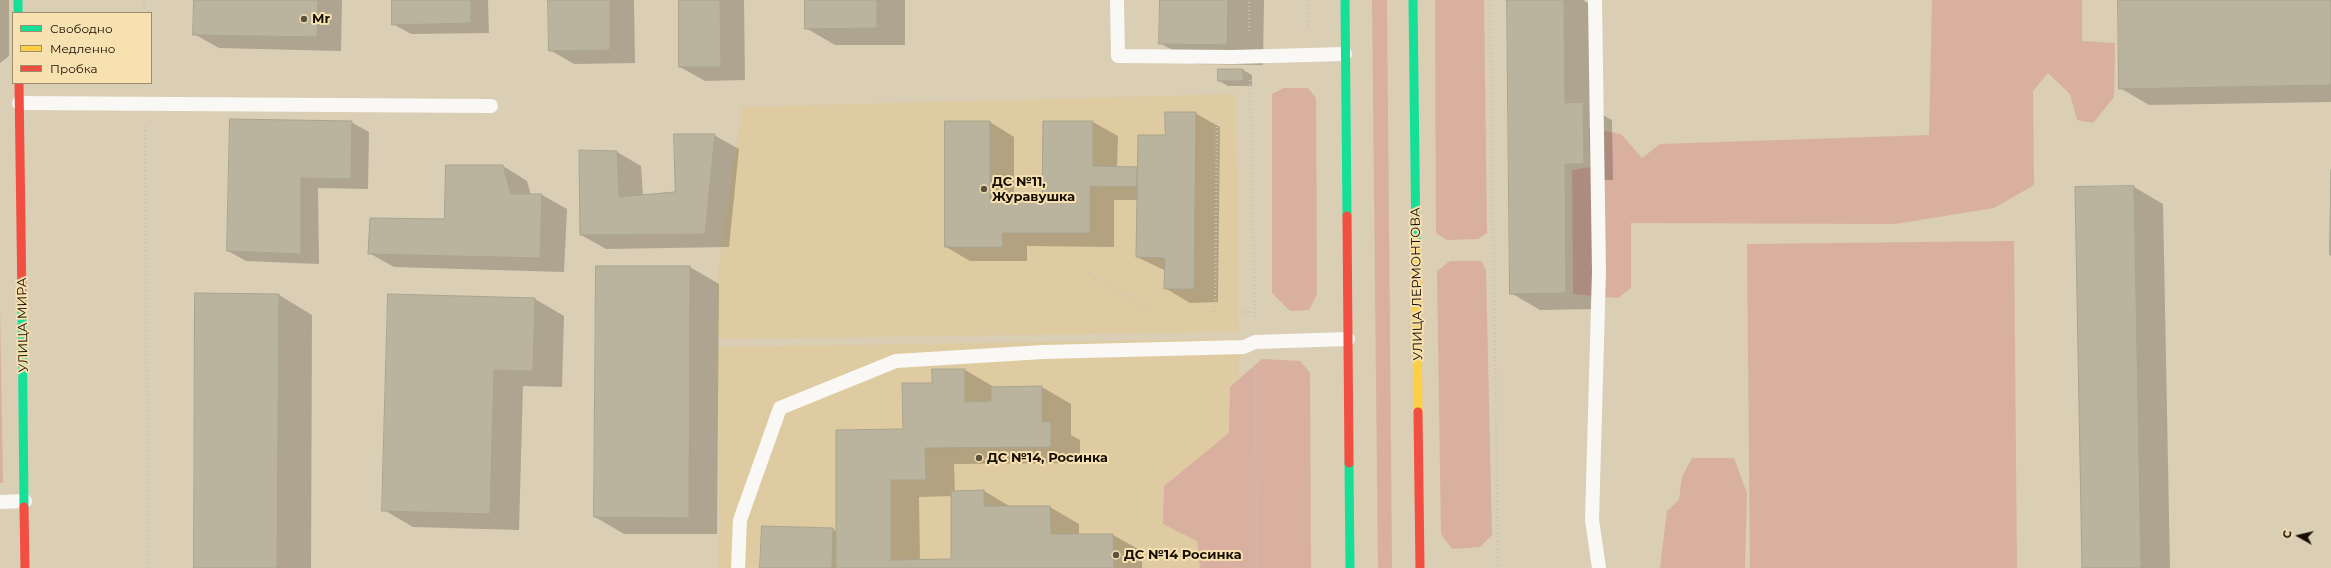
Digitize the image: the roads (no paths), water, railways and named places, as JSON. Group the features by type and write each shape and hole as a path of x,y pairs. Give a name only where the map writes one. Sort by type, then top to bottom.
{"main road":[{"path":"18,0 18,12"},
{"path":"1345,0 1350,568"},
{"name":"УЛИЦА ЛЕРМОНТОВА","path":"1413,0 1420,568"},
{"name":"УЛИЦА МИРА","path":"19,84 25,568"}],"lane":[{"path":"1117,0 1118,56 1249,57 1345,54"},
{"path":"1595,0 1599,271 1592,520 1599,568"},
{"path":"20,103 491,106"},
{"path":"738,568 740,520 780,408 896,361 1043,352 1244,346 1255,342 1348,339"},
{"path":"0,502 25,501"}],"place":[{"name":"Mr","path":"304,19"},
{"name":"ДС №11, Журавушка","path":"984,189"},
{"name":"ДС №14, Росинка","path":"979,458"},
{"name":"ДС №14 Росинка","path":"1116,555"}]}
